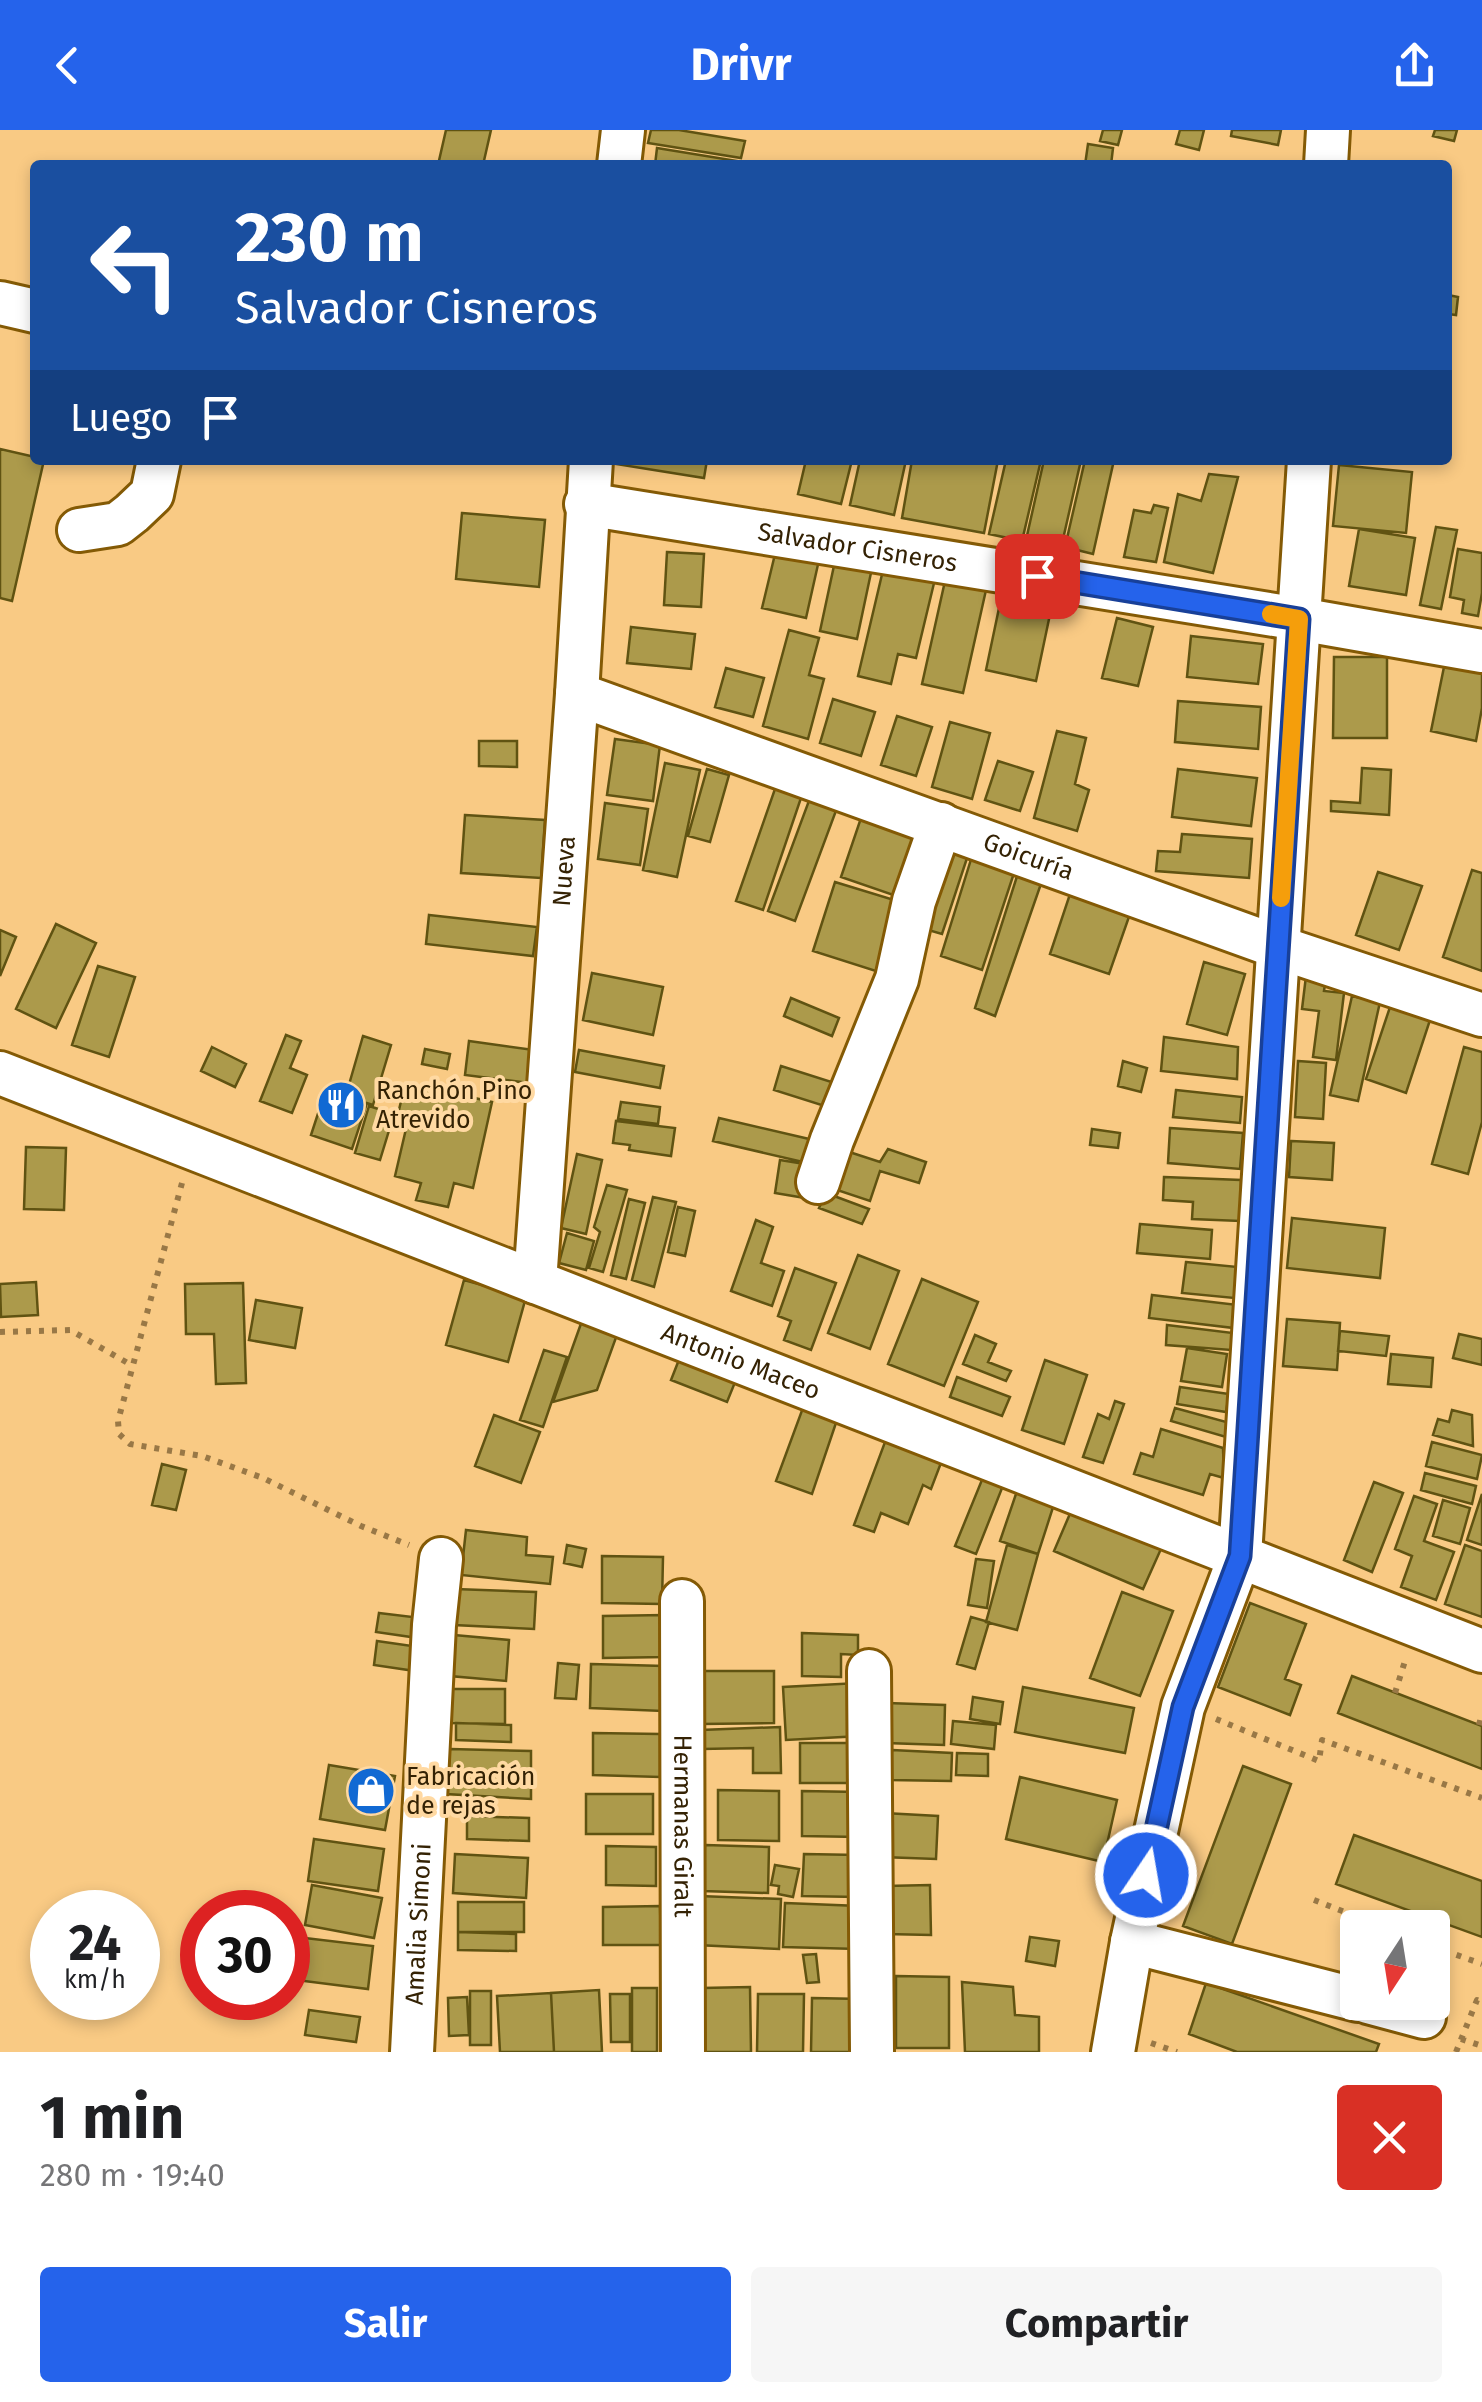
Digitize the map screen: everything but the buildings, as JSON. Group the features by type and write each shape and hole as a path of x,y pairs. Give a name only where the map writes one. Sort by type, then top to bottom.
{"street":[{"path":"619,160 622,130"},
{"path":"1326,160 1328,130"},
{"path":"0,303 30,310"},
{"path":"79,530 118,524 152,494 158,465"},
{"name":"Nueva","path":"534,1282 590,465"},
{"path":"1113,2052 1132,1942 1183,1707 1240,1556 1308,465"},
{"name":"Salvador Cisneros","path":"586,504 1482,651"},
{"name":"Goicuría","path":"576,694 1278,947 1482,1015"},
{"path":"818,1182 897,980 914,901 941,824"},
{"name":"Antonio Maceo","path":"0,1073 1482,1651"},
{"name":"Amalia Simoni","path":"412,2052 434,1625 441,1559"},
{"name":"Hermanas Giralt","path":"682,1601 683,2052"},
{"path":"870,1671 872,2052"},
{"path":"1132,1942 1340,1995"}],"path":[{"path":"192,1148 118,1421 119,1434 130,1444 202,1456 263,1478 361,1526 441,1559"},
{"path":"0,1332 70,1330 133,1366"},
{"path":"1183,1707 1319,1761 1322,1740 1482,1798"},
{"path":"1479,1726 1482,1713"},
{"path":"1314,1900 1340,1910"},
{"path":"1450,1952 1482,1964"},
{"path":"1456,2052 1476,2000 1482,2002"},
{"path":"1462,2039 1482,2046"}],"slow traffic":[{"path":"1271,614 1299,619 1281,898"}],"place":[{"name":"Ranchón Pino Atrevido","path":"341,1105"},
{"name":"Fabricación de rejas","path":"371,1791"}],"route":[{"path":"1037,576 1299,619 1240,1556 1183,1707 1146,1875"}]}
